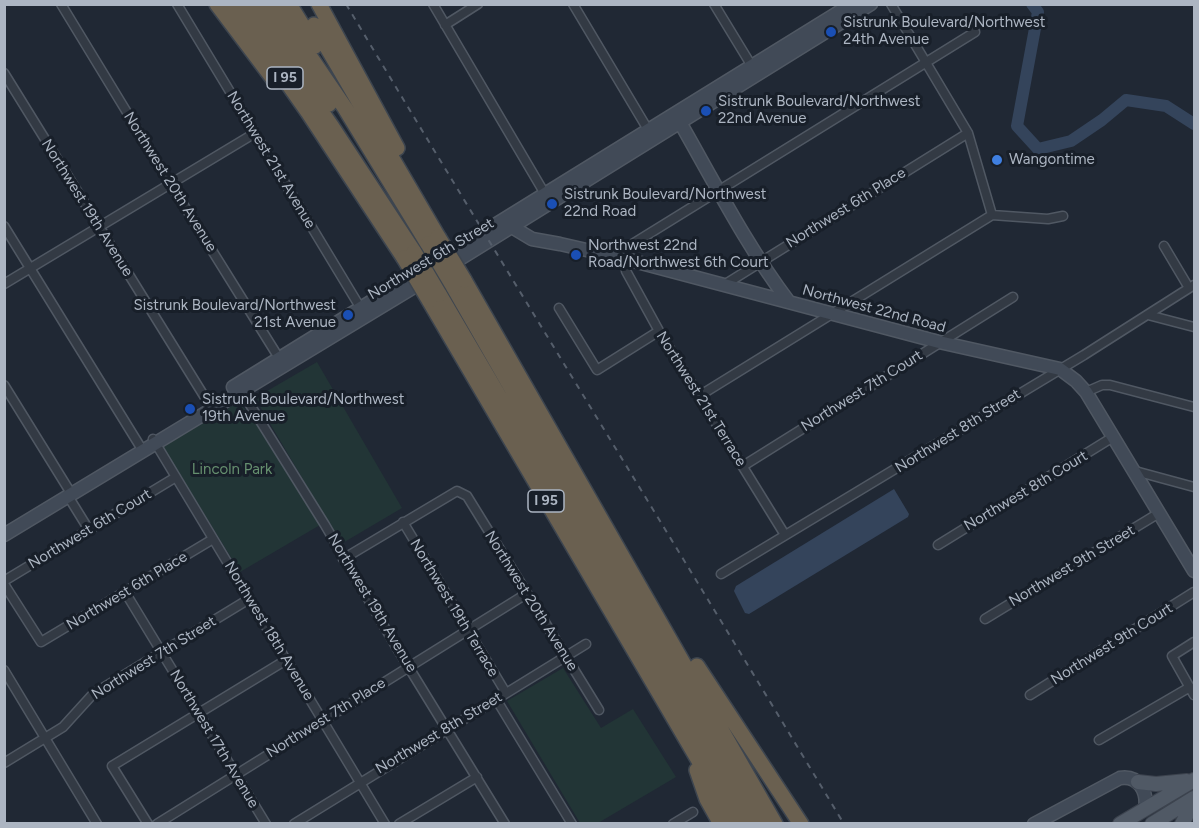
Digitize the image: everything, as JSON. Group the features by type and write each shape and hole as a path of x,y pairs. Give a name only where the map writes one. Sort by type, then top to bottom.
{"highway":[{"path":"217,4 283,93 336,153"},
{"name":"I 95","path":"232,4 409,255 736,824"},
{"path":"246,4 323,113 401,232"},
{"path":"262,4 356,148 383,194 409,255"},
{"path":"274,4 433,241"},
{"path":"289,4 330,70 421,228 433,241"},
{"name":"I 95","path":"301,4 340,67 433,241 655,612 775,824"},
{"path":"319,4 387,126 433,241"},
{"path":"458,283 762,824"},
{"path":"434,297 750,824"},
{"path":"655,612 694,661 801,824"},
{"path":"686,739 707,799 721,824"}],"main road":[{"path":"1138,782 1166,784 1194,780"},
{"path":"1120,824 1194,780"},
{"path":"1152,824 1194,800"},
{"path":"1182,824 1194,800"}],"street":[{"name":"Northwest 20th Avenue","path":"61,4 279,358"},
{"name":"Northwest 21st Avenue","path":"177,4 363,312"},
{"path":"433,4 545,194"},
{"path":"445,25 478,4"},
{"path":"573,4 651,135"},
{"path":"714,4 754,71"},
{"name":"Northwest 6th Street","path":"154,441 239,387 279,358 524,220 847,9 871,4"},
{"path":"891,4 968,133 992,215"},
{"path":"626,260 626,248 975,32"},
{"name":"Northwest 19th Avenue","path":"4,73 209,404"},
{"path":"677,118 761,260 777,292"},
{"path":"4,284 255,133"},
{"name":"Northwest 6th Place","path":"724,285 968,133"},
{"name":"Northwest 6th Street","path":"4,535 363,312 545,194 651,135"},
{"path":"699,396 992,215 1048,219 1063,216"},
{"path":"524,220 537,233 538,239"},
{"path":"4,226 142,448"},
{"path":"512,227 526,237 724,285 777,292"},
{"path":"1164,246 1192,287"},
{"name":"Northwest 21st Terrace","path":"626,260 626,271 659,331 785,535"},
{"name":"Northwest 8th Street","path":"720,574 1192,287"},
{"name":"Northwest 22nd Road","path":"777,292 789,302 939,342 1060,369 1086,392 1194,571"},
{"name":"Northwest 7th Court","path":"743,466 1013,297"},
{"path":"560,308 597,370 659,331"},
{"path":"1148,315 1194,327"},
{"path":"4,385 89,530"},
{"path":"1086,392 1102,385 1110,385 1194,407"},
{"name":"Northwest 19th Avenue","path":"239,387 505,824"},
{"name":"Northwest 8th Court","path":"938,545 1113,437"},
{"name":"Northwest 18th Avenue","path":"154,441 385,824"},
{"path":"1135,471 1194,487"},
{"name":"Northwest 6th Court","path":"4,582 176,477"},
{"name":"Northwest 20th Avenue","path":"403,522 457,491 466,496 599,710"},
{"name":"Northwest 6th Street","path":"4,529 69,493"},
{"name":"Northwest 9th Street","path":"986,619 1159,513"},
{"path":"343,559 403,522"},
{"name":"Northwest 19th Terrace","path":"403,522 506,693"},
{"name":"Northwest 6th Place","path":"4,582 41,642 213,538"},
{"name":"Northwest 17th Avenue","path":"125,592 266,824"},
{"name":"Northwest 9th Court","path":"1030,695 1194,592"},
{"name":"Northwest 7th Place","path":"158,824 526,594"},
{"name":"Northwest 7th Street","path":"4,763 63,727 93,694 249,599"},
{"path":"1099,740 1192,691 1172,656 1194,642"},
{"name":"Northwest 8th Street","path":"294,824 586,644"},
{"path":"148,824 112,766 286,660"},
{"path":"4,670 97,824"},
{"name":"Northwest 19th Terrace","path":"496,699 572,824"},
{"path":"399,824 477,777"},
{"path":"1034,824 1120,778 1127,777 1138,782 1145,793 1145,809"},
{"path":"674,824 693,812"}],"green space":[{"path":"317,362 402,508 341,544 255,398"},
{"name":"Lincoln Park","path":"239,402 270,441 320,525 240,572 163,447"},
{"path":"563,668 601,728 633,709 676,777 598,823 580,823 507,701"}],"water":[{"path":"894,489 909,514 908,517 749,614 745,613 734,591 736,586"}],"waterway":[{"path":"1032,4 1038,12 1017,126 1038,149 1071,141 1126,100 1166,106 1194,124"}],"railway":[{"path":"346,4 844,824"}],"place":[{"name":"Sistrunk Boulevard/Northwest 24th Avenue","path":"831,32"},
{"name":"Sistrunk Boulevard/Northwest 22nd Avenue","path":"706,111"},
{"name":"Wangontime","path":"997,160"},
{"name":"Sistrunk Boulevard/Northwest 22nd Road","path":"552,204"},
{"name":"Northwest 22nd Road/Northwest 6th Court","path":"576,255"},
{"name":"Sistrunk Boulevard/Northwest 21st Avenue","path":"348,315"},
{"name":"Sistrunk Boulevard/Northwest 19th Avenue","path":"190,409"}]}
